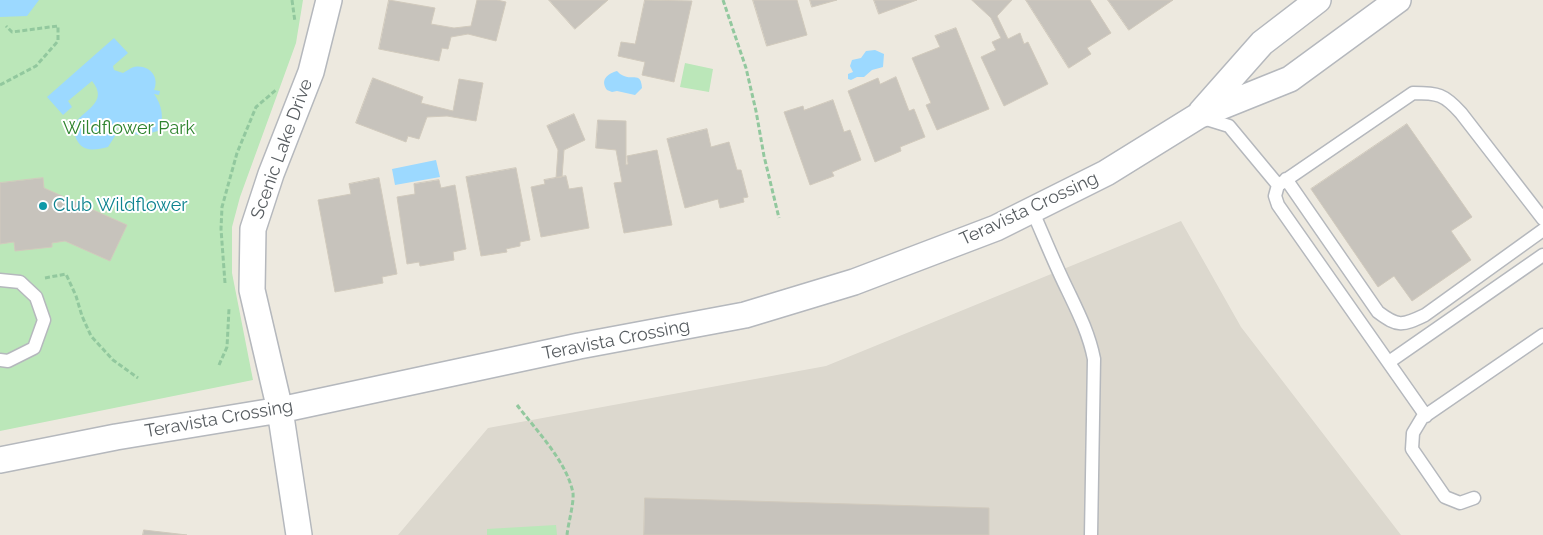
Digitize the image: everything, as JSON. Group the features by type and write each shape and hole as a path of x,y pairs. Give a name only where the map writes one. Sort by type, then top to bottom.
{"street":[{"name":"Scenic Lake Drive","path":"299,535 280,410 252,290 253,229 271,174 311,72 329,0"},
{"name":"Teravista Crossing","path":"1198,116 1262,43 1318,0"},
{"name":"Teravista Crossing","path":"0,460 116,437 280,410 579,346 746,314 854,282 996,228 1106,173 1198,116 1290,79 1398,0"}],"lane":[{"path":"1426,416 1278,205 1274,196 1282,182 1413,93 1433,93 1449,100 1461,113 1543,219"},
{"path":"1198,116 1229,126 1282,182 1378,312 1393,322 1408,323 1424,315 1543,230"},
{"path":"1032,210 1084,323 1094,359 1091,535"},
{"path":"1388,362 1543,255"},
{"path":"0,280 20,282 36,297 44,320 34,348 8,361 0,360"},
{"path":"1474,498 1460,503 1445,497 1412,449 1414,433 1422,418 1543,336"}],"path":[{"path":"723,0 746,68 764,156 780,218"},
{"path":"0,85 36,66 58,41 58,26 12,32 6,26"},
{"path":"40,275 45,278 66,274 91,336 113,360 138,378"},
{"path":"517,405 552,450 567,475 573,494 567,535"}],"shaded area":[{"path":"1181,221 1241,327 1401,535 398,535 488,428 826,366"}],"green space":[{"name":"Wildflower Park","path":"0,0 303,0 296,43 240,197 232,227 232,273 253,380 0,431"},
{"path":"685,63 713,69 709,92 680,87"},
{"path":"556,525 557,535 487,535 487,529"}],"water":[{"path":"0,0 39,0 27,16 0,17"},
{"path":"114,38 128,53 113,66 114,70 123,73 133,67 139,67 152,72 156,80 154,90 160,91 159,95 154,94 161,107 161,122 158,131 142,135 135,134 123,123 118,123 115,136 108,147 88,149 77,140 73,126 96,101 97,89 92,81 68,101 72,107 63,115 47,97"},
{"path":"875,50 884,54 883,67 872,70 864,77 848,79 848,74 853,72 850,66 852,60 861,58 866,51"},
{"path":"617,71 627,77 638,78 642,88 635,95 607,90 604,80 610,74"},
{"path":"436,160 440,177 395,185 392,169"}],"building":[{"path":"389,0 435,8 431,24 454,28 471,26 477,0 506,2 496,41 468,34 451,37 448,49 442,48 439,61 379,49"},
{"path":"549,0 608,0 575,29"},
{"path":"645,0 692,1 674,82 642,75 645,62 618,56 621,42 635,44"},
{"path":"753,0 797,0 807,35 767,46"},
{"path":"810,0 837,0 812,7"},
{"path":"874,0 917,0 879,14"},
{"path":"972,0 1012,0 997,16 1008,39 1020,33 1024,44 1028,42 1048,84 1004,106 981,57 996,50 992,42 1001,38 991,18"},
{"path":"1026,0 1090,0 1111,33 1087,48 1091,54 1069,68"},
{"path":"1108,0 1173,0 1129,30"},
{"path":"956,28 989,109 937,130 926,105 931,103 912,58 940,47 935,36"},
{"path":"896,77 909,111 914,109 925,137 900,147 901,151 875,162 848,91 878,78 880,84"},
{"path":"373,78 423,97 421,103 453,111 459,79 483,83 476,121 447,116 427,117 419,139 408,136 406,142 356,123"},
{"path":"833,100 844,132 850,130 861,160 832,172 834,176 810,185 784,112 803,106 804,110"},
{"path":"574,114 585,140 564,150 562,177 556,178 558,150 547,126"},
{"path":"598,120 626,121 626,165 628,164 627,156 657,150 672,225 624,233 614,183 622,182 616,150 596,148"},
{"path":"1407,124 1472,217 1451,231 1471,260 1412,301 1394,276 1378,287 1311,189"},
{"path":"707,129 711,147 729,142 737,170 741,170 748,197 743,198 744,202 720,208 718,199 685,208 667,139"},
{"path":"516,168 530,240 520,242 520,246 506,249 507,252 481,256 466,177"},
{"path":"566,176 569,189 582,187 589,228 541,237 531,187 545,184 544,180"},
{"name":"Club Wildflower","path":"43,178 44,188 127,225 110,261 65,241 52,243 52,247 15,251 14,242 0,244 0,183"},
{"path":"379,178 397,274 382,277 383,283 335,292 318,200 351,194 349,184"},
{"path":"439,180 441,188 455,185 466,249 453,252 454,260 420,266 419,262 407,264 397,197 415,194 414,184"},
{"path":"645,498 989,508 989,535 644,535"},
{"path":"144,530 187,535 143,535"}],"place":[{"name":"Club Wildflower","path":"43,206"}]}
